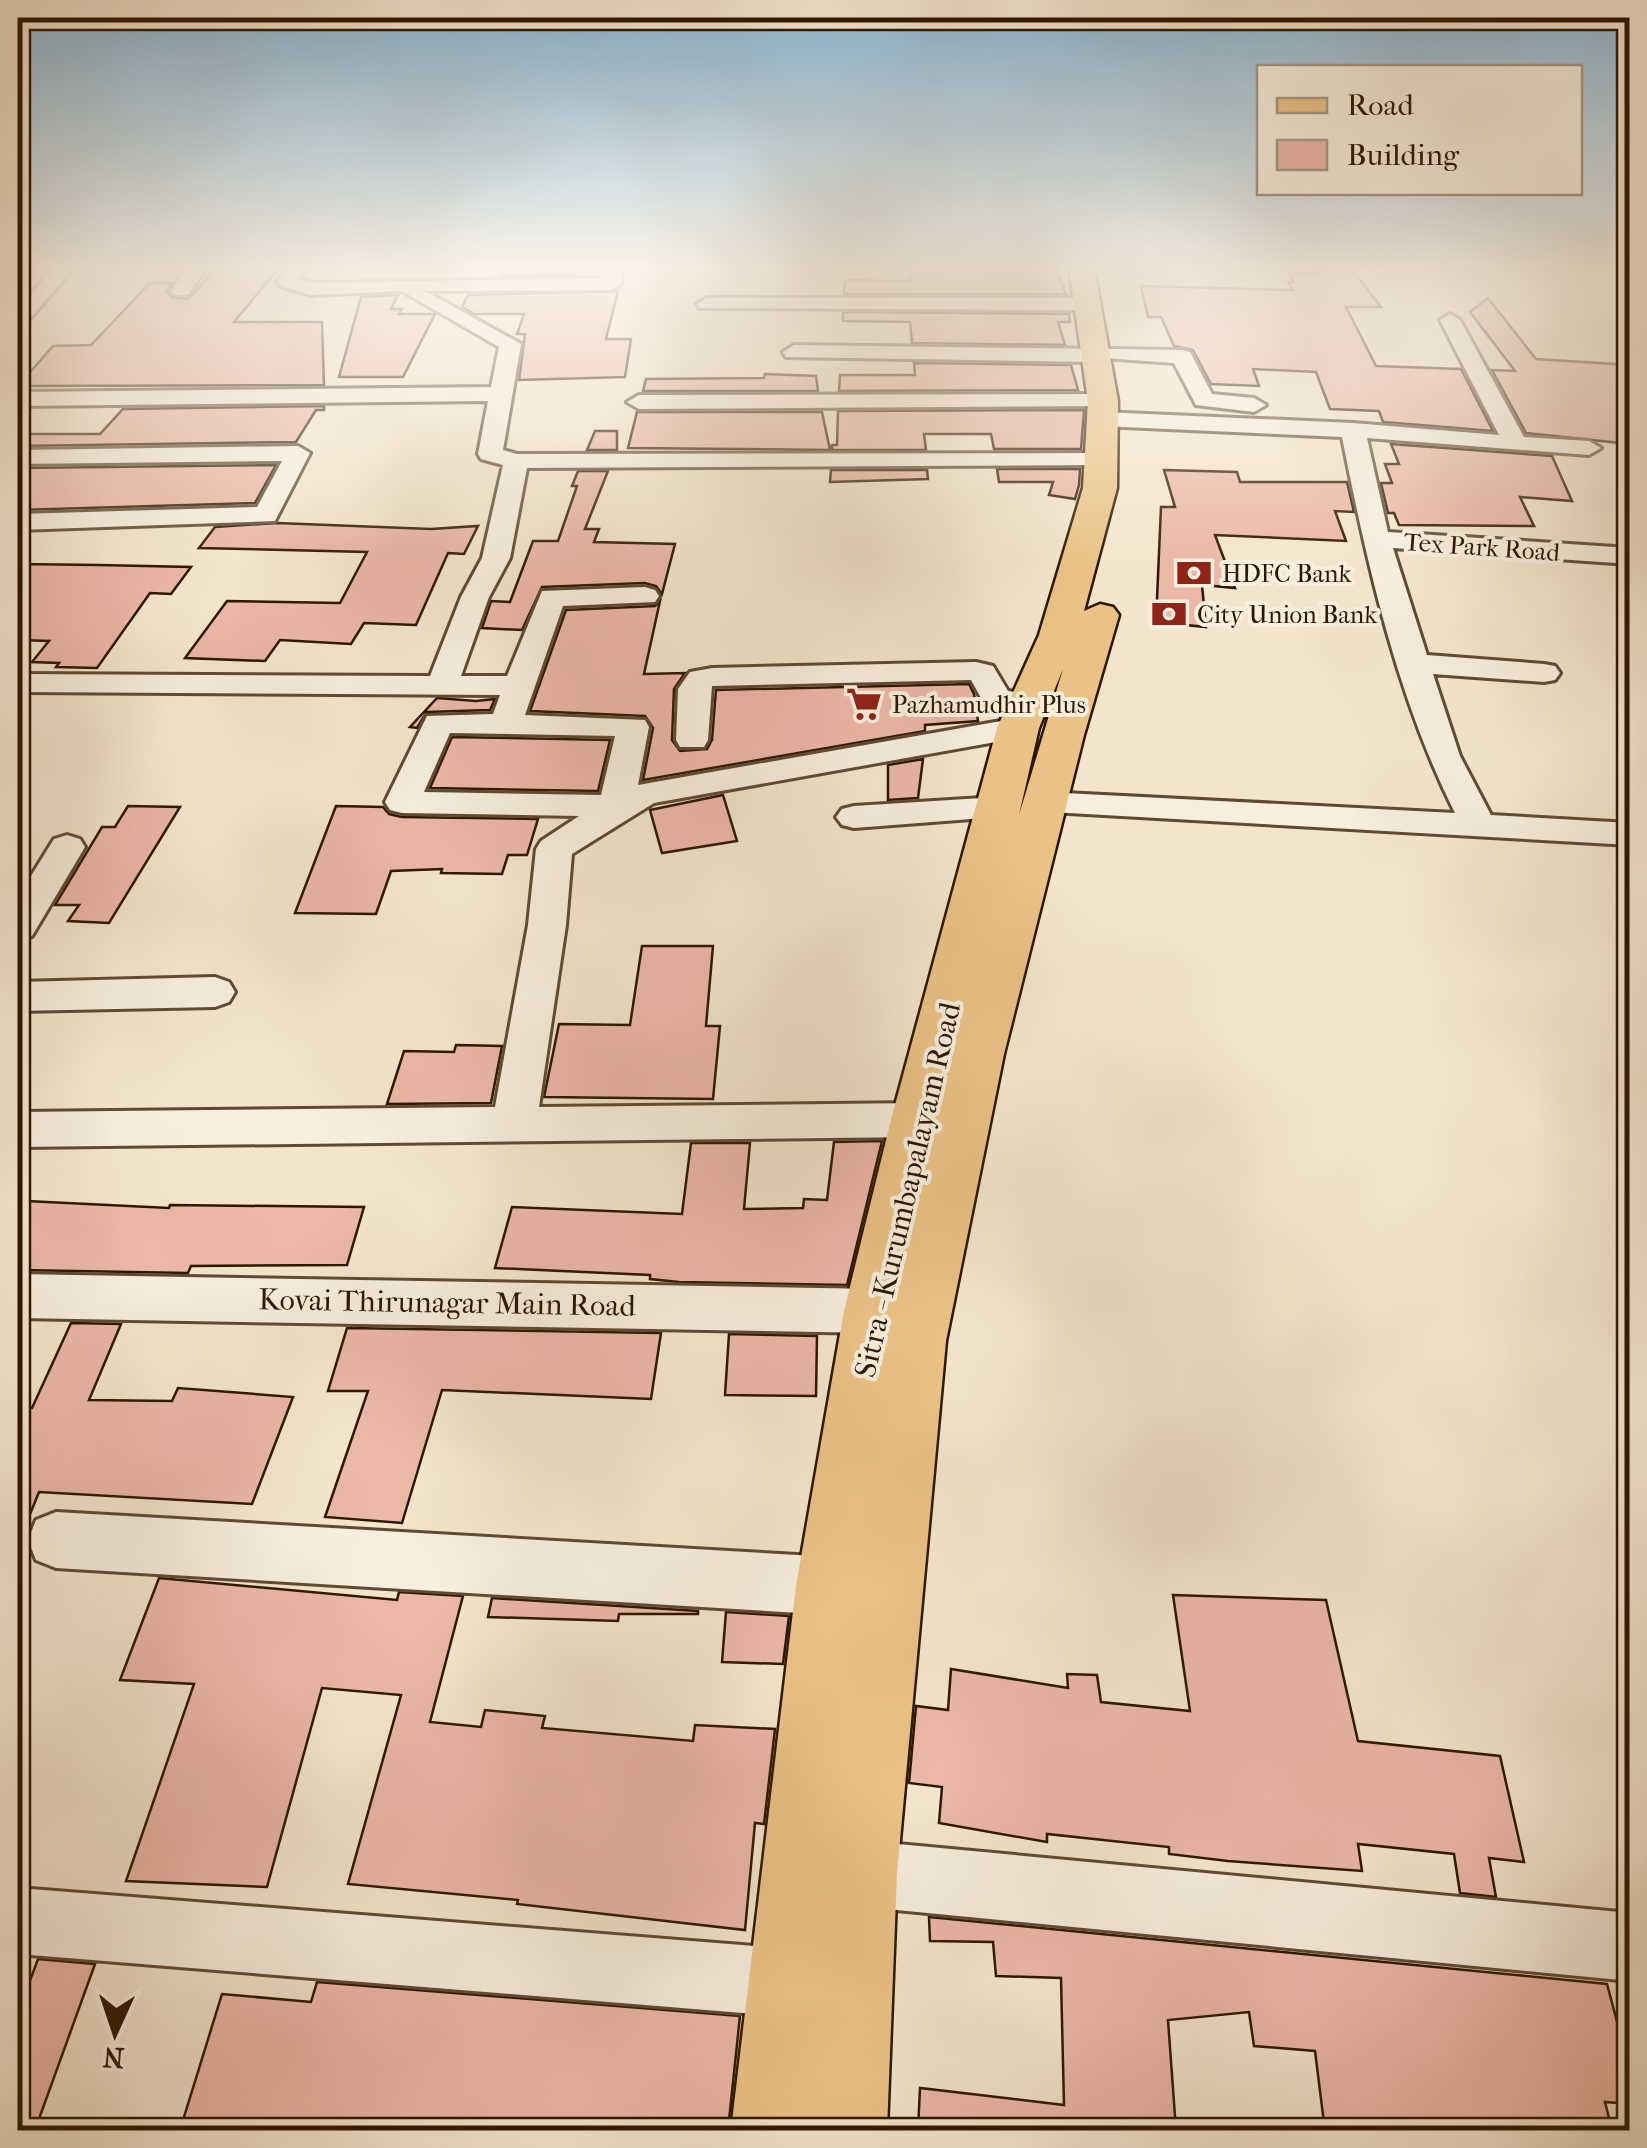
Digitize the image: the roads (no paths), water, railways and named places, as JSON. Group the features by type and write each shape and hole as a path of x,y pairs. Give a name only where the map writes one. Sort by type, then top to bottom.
{"main road":[{"name":"Sitra - Kurumbapalayam Road","path":"778,2130 833,1586 876,1310 919,1120 1022,805 1024,715 1063,616 1100,488 1107,425 1105,368"},
{"path":"840,2130 856,1872 914,1340 978,1054 1022,805 1107,591 1130,485 1107,425"}],"street":[{"path":"506,368 490,454 516,460 949,430 1359,421"},
{"path":"1188,368 1204,400 1212,402 1516,444 1589,448"},
{"path":"1476,368 1516,444"},
{"path":"18,399 501,394"},
{"path":"640,402 949,430 1107,425"},
{"name":"Tex Park Road","path":"1359,421 1376,539 1630,556"},
{"path":"18,458 298,454 266,514 18,522"},
{"path":"442,686 497,597 496,558 516,460"},
{"path":"1376,539 1443,756 1478,825"},
{"path":"497,597 645,596"},
{"path":"506,724 552,597"},
{"path":"1415,663 1544,673"},
{"path":"692,740 694,688 701,679 712,677 976,670 982,673 996,700 1024,715"},
{"path":"18,683 519,686"},
{"path":"514,1124 554,850 630,799 648,793 1024,715"},
{"path":"438,723 506,724 633,727 620,794 613,806 402,802 438,723"},
{"path":"854,816 1022,805 1630,834"},
{"path":"18,927 67,848"},
{"path":"18,997 215,992"},
{"path":"18,1130 919,1120"},
{"name":"Kovai Thirunagar Main Road","path":"18,1296 876,1310"},
{"path":"56,1540 833,1586"},
{"path":"856,1872 1630,1947"},
{"path":"18,1921 792,1983"}],"place":[{"name":"HDFC Bank","path":"1194,573"},
{"name":"City Union Bank","path":"1169,614"},
{"name":"Pazhamudhir Plus","path":"864,704"}]}
